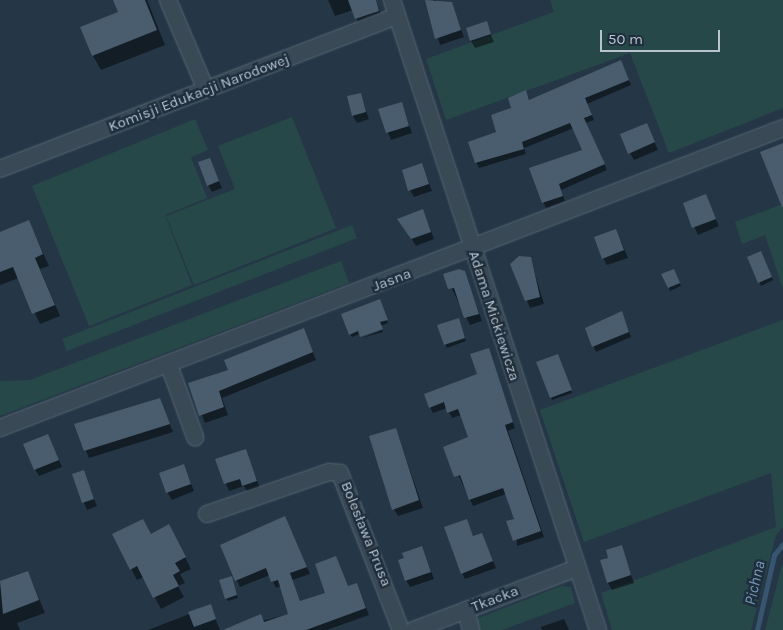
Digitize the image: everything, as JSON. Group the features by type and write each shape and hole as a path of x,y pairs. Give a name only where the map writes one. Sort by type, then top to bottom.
{"street":[{"path":"168,0 206,90"},
{"name":"Adama Mickiewicza","path":"392,0 575,569 598,630"},
{"name":"Komisji Edukacji Narodowej","path":"0,169 397,16"},
{"name":"Jasna","path":"0,428 472,250 783,128"},
{"path":"169,365 195,437"},
{"name":"Bolesława Prusa","path":"215,507 329,472 340,473 378,561 401,630"},
{"name":"Tkacka","path":"414,630 575,569"},
{"path":"466,610 471,630"}],"green space":[{"path":"550,0 783,0 783,108 669,153 630,53 446,120 426,59 554,12"},
{"path":"292,117 336,228 194,285 166,216 235,189 218,146"},
{"path":"195,119 208,150 191,157 207,198 165,215 192,285 89,326 32,186"},
{"path":"783,204 783,289 765,235 742,244 735,222"},
{"path":"352,225 357,238 67,351 62,339"},
{"path":"341,261 349,283 0,416 0,381 30,380"},
{"path":"783,320 783,527 776,535 751,630 612,630 601,593 776,527 771,473 584,542 540,410"},
{"path":"783,564 783,630 765,630 781,569"},
{"path":"561,586 571,587 575,603 502,630 476,630 473,620"}],"building":[{"path":"113,0 145,0 157,30 92,56 80,27 118,12"},
{"path":"348,0 376,0 379,11 355,19"},
{"path":"425,0 452,2 461,30 435,39"},
{"path":"487,21 491,34 470,41 466,28"},
{"path":"621,60 629,80 585,98 592,115 584,118 605,164 559,184 563,196 542,203 529,168 582,150 570,123 522,142 524,149 475,163 468,142 496,132 491,115 511,108 508,98 526,90 529,100"},
{"path":"361,93 366,112 352,116 347,96"},
{"path":"402,102 409,126 386,133 378,109"},
{"path":"647,123 655,142 628,154 620,134"},
{"path":"783,143 783,207 782,207 760,152"},
{"path":"210,158 219,181 207,186 198,162"},
{"path":"422,163 429,184 408,191 402,170"},
{"path":"706,194 716,219 692,228 683,203"},
{"path":"423,209 431,232 411,239 397,219"},
{"path":"29,220 43,254 35,258 55,305 32,314 13,267 0,272 0,232"},
{"path":"616,229 624,250 602,259 594,237"},
{"path":"761,251 772,277 758,283 747,257"},
{"path":"519,256 531,257 540,297 525,301 510,264"},
{"path":"459,269 465,271 479,314 464,318 454,288 448,289 443,274"},
{"path":"674,269 680,283 668,288 661,274"},
{"path":"380,299 388,320 380,322 383,329 360,337 358,331 349,335 341,314"},
{"path":"622,311 629,332 592,347 585,328"},
{"path":"459,318 465,338 444,345 437,325"},
{"path":"304,328 313,352 219,391 224,407 199,416 188,383 228,370 224,360"},
{"path":"489,348 513,422 505,425 541,531 513,541 506,521 514,519 503,488 469,500 460,475 454,477 443,447 468,437 458,409 447,413 444,402 429,408 424,394 477,374 470,354"},
{"path":"558,354 572,390 550,398 536,362"},
{"path":"160,398 170,424 84,451 74,424"},
{"path":"396,428 419,500 392,510 369,436"},
{"path":"48,434 59,460 34,470 23,444"},
{"path":"246,449 257,481 242,486 240,479 224,484 215,459"},
{"path":"184,464 191,484 166,493 159,473"},
{"path":"84,470 94,499 82,503 72,474"},
{"path":"285,516 307,567 290,573 300,601 325,593 315,564 336,556 348,586 357,583 366,608 306,630 223,630 261,614 264,622 288,614 278,580 271,582 266,568 235,581 220,545"},
{"path":"143,519 151,534 169,524 186,557 175,563 180,571 173,575 179,586 153,598 137,566 130,570 112,534"},
{"path":"467,519 473,536 482,533 493,561 461,574 444,527"},
{"path":"622,545 631,575 607,583 600,560 608,558 606,550"},
{"path":"422,546 431,572 405,581 398,560 404,558 402,553"},
{"path":"28,571 39,600 3,614 0,581"},
{"path":"232,576 237,595 225,599 219,580"},
{"path":"211,604 216,619 194,627 188,612"}],"waterway":[{"name":"Pichna","path":"757,630 774,555 783,544"}]}
